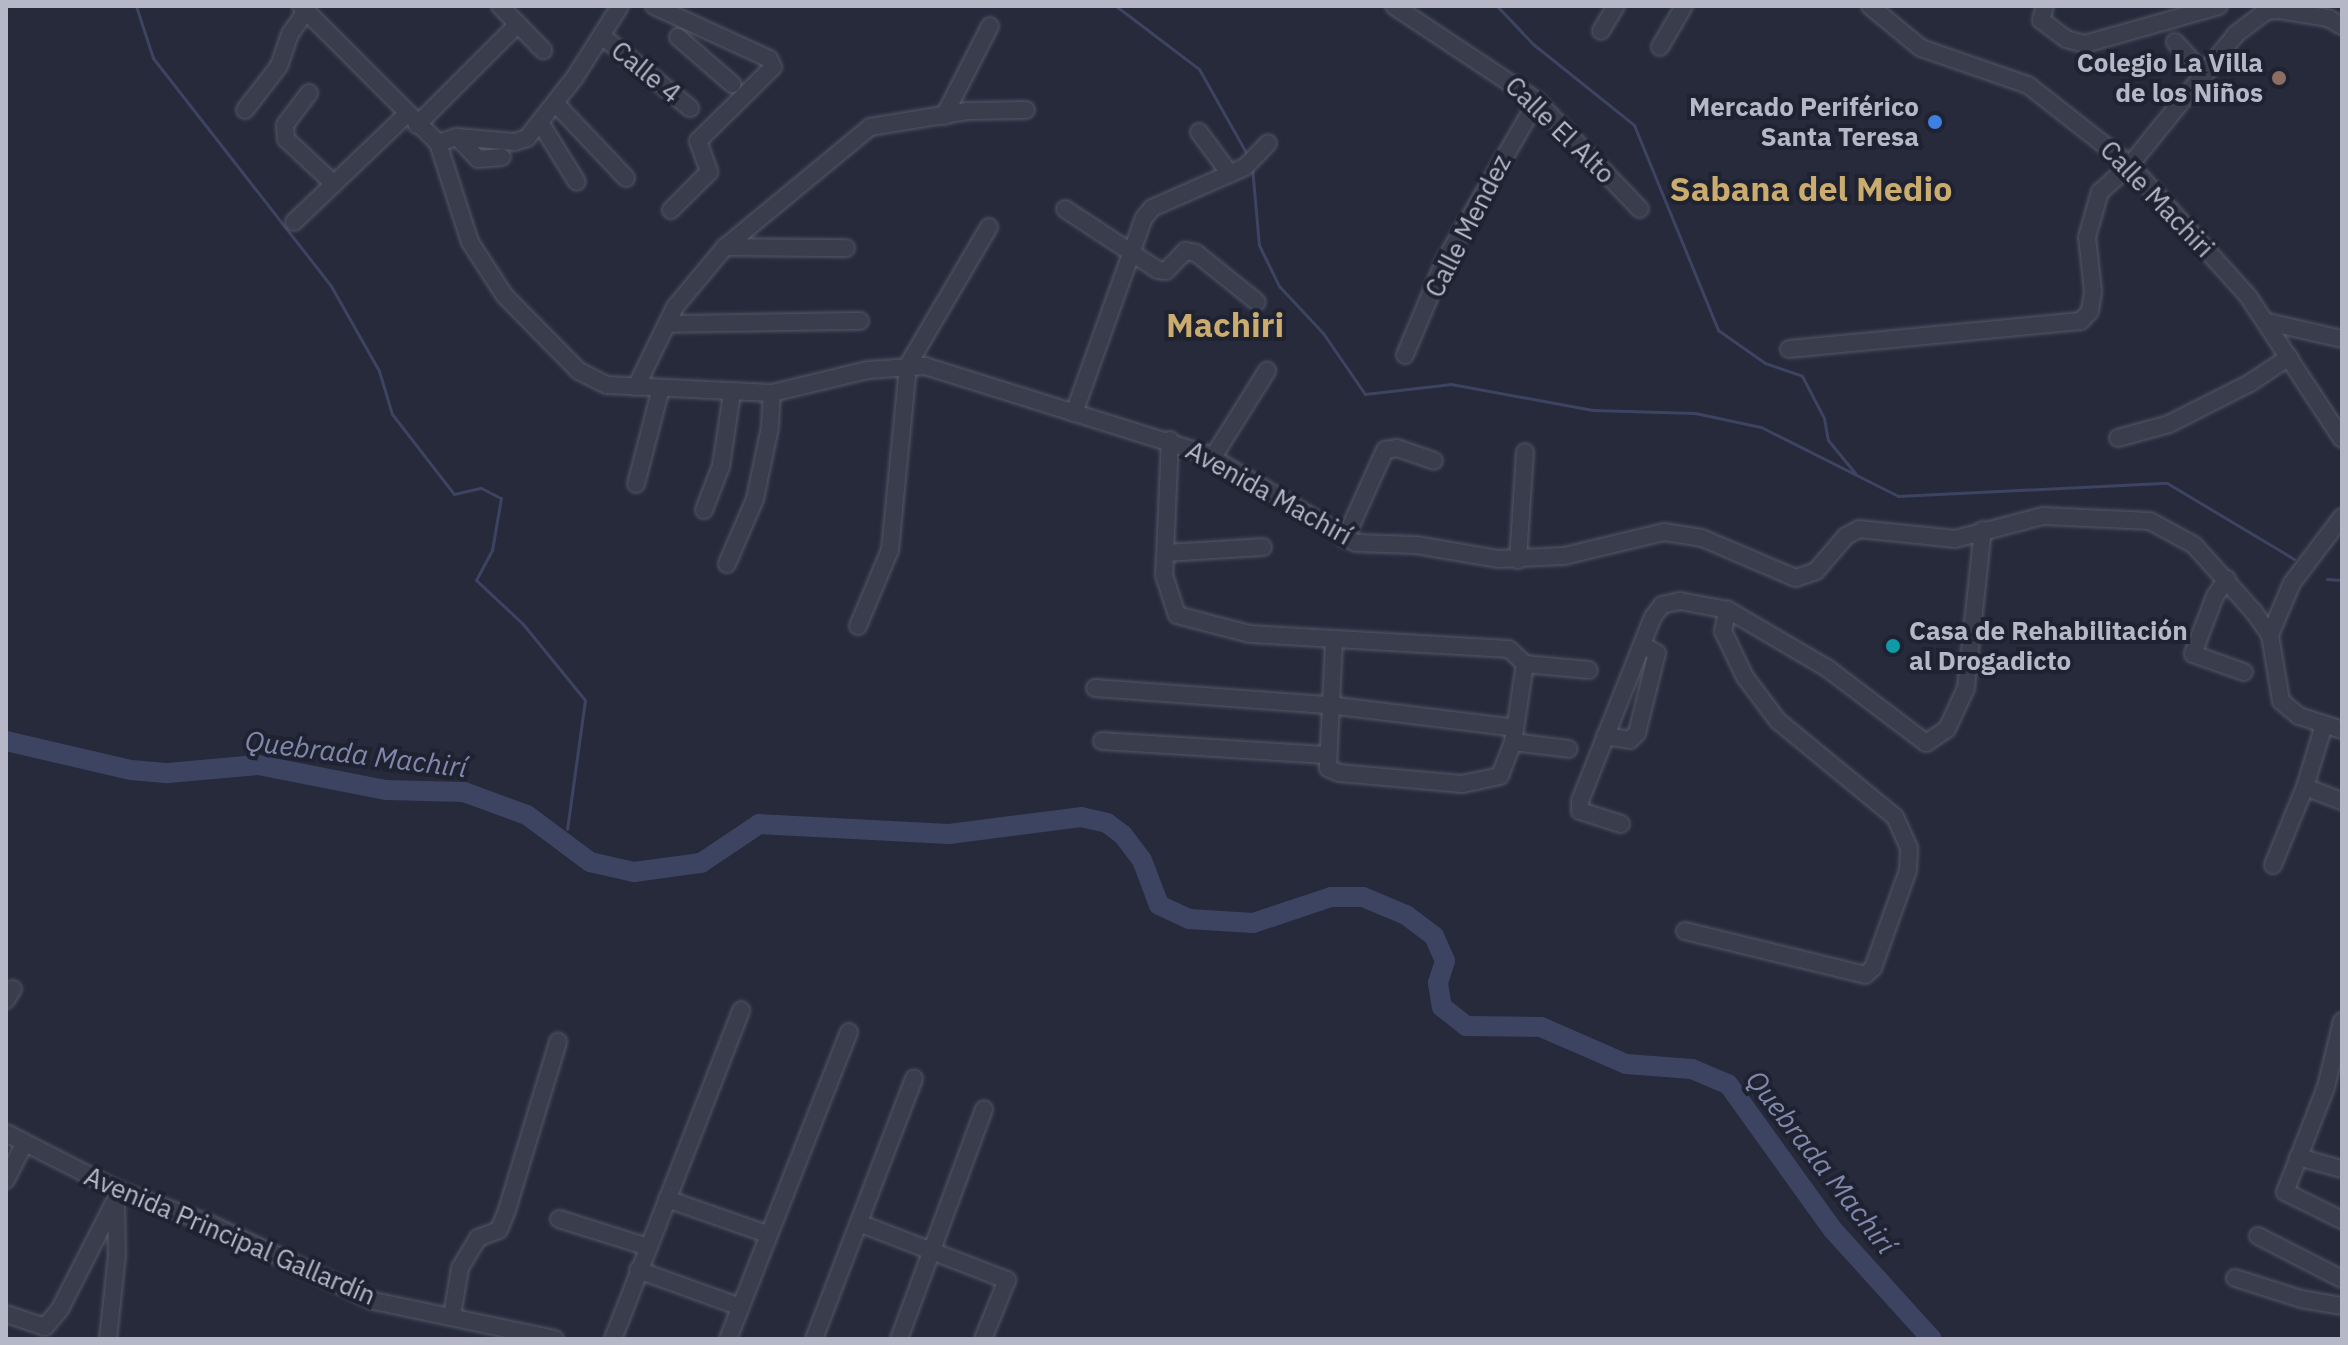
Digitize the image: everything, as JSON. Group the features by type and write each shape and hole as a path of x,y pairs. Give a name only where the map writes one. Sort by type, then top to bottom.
{"street":[{"path":"500,6 543,50"},
{"path":"245,110 279,66 290,34 312,10 412,120 438,143 457,137 515,142 541,124 620,6"},
{"path":"654,6 769,59 773,67 698,141 709,172 671,210"},
{"name":"Calle El Alto","path":"1394,6 1537,101 1640,209"},
{"path":"1601,31 1616,6"},
{"path":"1660,47 1684,6"},
{"name":"Calle Machiri","path":"1870,6 1921,48 2028,85 2130,165 2268,322 2342,439"},
{"path":"2045,6 2041,20 2066,39 2085,44 2219,6"},
{"path":"1789,349 2081,321 2090,311 2093,291 2087,237 2100,192 2130,165 2236,34 2266,11 2297,12 2342,26"},
{"path":"294,222 518,24"},
{"path":"944,116 990,26"},
{"name":"Calle 4","path":"602,36 690,108"},
{"path":"678,37 732,84"},
{"path":"707,62 726,41"},
{"path":"2175,42 2205,75"},
{"path":"309,93 285,125 286,139 334,184"},
{"name":"Calle Mendez","path":"1405,355 1444,262 1537,101"},
{"path":"556,104 626,178"},
{"path":"636,387 667,324 725,247 870,127 944,116 1026,110"},
{"path":"541,124 577,182"},
{"path":"1199,132 1238,171"},
{"path":"457,137 478,159 502,157"},
{"name":"Avenida Machirí","path":"438,143 470,242 505,296 579,371 607,385 772,393 908,365 1170,440 1213,457 1345,539 1518,560 1564,556 1664,532 1702,538 1796,578 1816,571 1846,536 1859,529 1955,539 2043,516 2150,521 2194,545 2227,579 2270,635 2281,701 2299,716 2342,730"},
{"path":"1074,413 1129,250 1152,208 1238,171 1264,150"},
{"path":"1065,209 1166,271 1185,251 1196,253 1257,302"},
{"path":"858,626 890,550 908,365 989,227"},
{"path":"725,247 846,248"},
{"path":"667,324 860,321"},
{"path":"2268,322 2342,339"},
{"path":"2118,438 2169,424 2250,383 2289,357"},
{"path":"1213,457 1267,371"},
{"path":"636,484 661,388"},
{"path":"704,510 721,466 732,393"},
{"path":"727,564 755,499 770,427 772,393"},
{"path":"1170,440 1166,553 1168,597 1177,615 1193,623 1250,634 1509,649 1525,664 1589,670"},
{"path":"1345,539 1385,450 1397,448 1434,461"},
{"path":"1518,560 1525,452"},
{"path":"2270,635 2292,583 2342,517"},
{"path":"1621,824 1580,811 1605,736 1662,605 1680,601 1728,610 1827,668 1913,737 1926,743 1937,740 1947,729 1966,688 1983,530"},
{"path":"1166,553 1263,547"},
{"path":"2227,579 2215,596 2193,654 2244,672"},
{"path":"1685,931 1865,975 1873,968 1908,870 1909,848 1895,817 1778,721 1745,677 1723,631 1728,610"},
{"path":"1334,641 1326,755 1328,768 1339,773 1462,784 1500,776 1514,735 1525,664"},
{"path":"1605,736 1630,740 1637,733 1657,653 1642,645"},
{"path":"1095,688 1329,705 1514,735 1569,749"},
{"path":"2273,865 2305,787 2324,725"},
{"path":"1102,741 1326,755"},
{"path":"2305,787 2342,801"},
{"path":"613,1339 741,1010"},
{"path":"2342,1021 2326,1087 2285,1192 2342,1220"},
{"path":"728,1339 849,1032"},
{"path":"452,1316 460,1268 478,1238 499,1230 507,1210 558,1042"},
{"path":"814,1339 914,1079"},
{"path":"2326,1087 2342,1098"},
{"path":"899,1339 984,1109"},
{"name":"Avenida Principal Gallardín","path":"6,1133 118,1195 210,1224 374,1301 555,1339"},
{"path":"6,1180 24,1144"},
{"path":"2298,1157 2342,1169"},
{"path":"6,1314 45,1327 118,1195"},
{"path":"108,1339 118,1195"},
{"path":"667,1199 767,1234"},
{"path":"559,1219 648,1247"},
{"path":"859,1223 1007,1280 983,1339"},
{"path":"2258,1236 2342,1279"},
{"path":"638,1270 740,1307"},
{"path":"2235,1278 2342,1306"}],"waterway":[{"path":"136,6 153,58 331,286 379,371 392,414 454,494 481,488 501,498 492,550 476,580 523,624 585,700 567,829"},
{"path":"1116,6 1199,69 1248,156"},
{"path":"1497,6 1533,44 1634,125 1718,330 1765,363 1802,376 1824,418 1828,440 1855,473"},
{"path":"1252,167 1259,245 1279,286 1323,333 1365,394 1451,384 1593,410 1695,413 1761,427 1898,496 2167,483 2294,559"},
{"path":"2327,579 2342,580"},
{"name":"Quebrada Machirí","path":"6,741 131,770 168,773 258,765 386,790 464,792 527,815 590,862 634,872 701,863 759,824 949,834 1081,817 1107,823 1123,835 1142,860 1159,905 1189,919 1253,923 1331,897 1363,897 1406,915 1434,936 1445,961 1438,983 1442,1007 1466,1026 1541,1027 1626,1064 1692,1069 1728,1084 1833,1230 1932,1339"}],"place":[{"name":"Colegio La Villa de los Niños","path":"2279,78"},
{"name":"Mercado Periférico Santa Teresa","path":"1935,122"},
{"name":"Casa de Rehabilitación al Drogadicto","path":"1893,646"}],"district":[{"name":"Sabana del Medio","path":"1811,189"},
{"name":"Machiri","path":"1225,325"}]}
